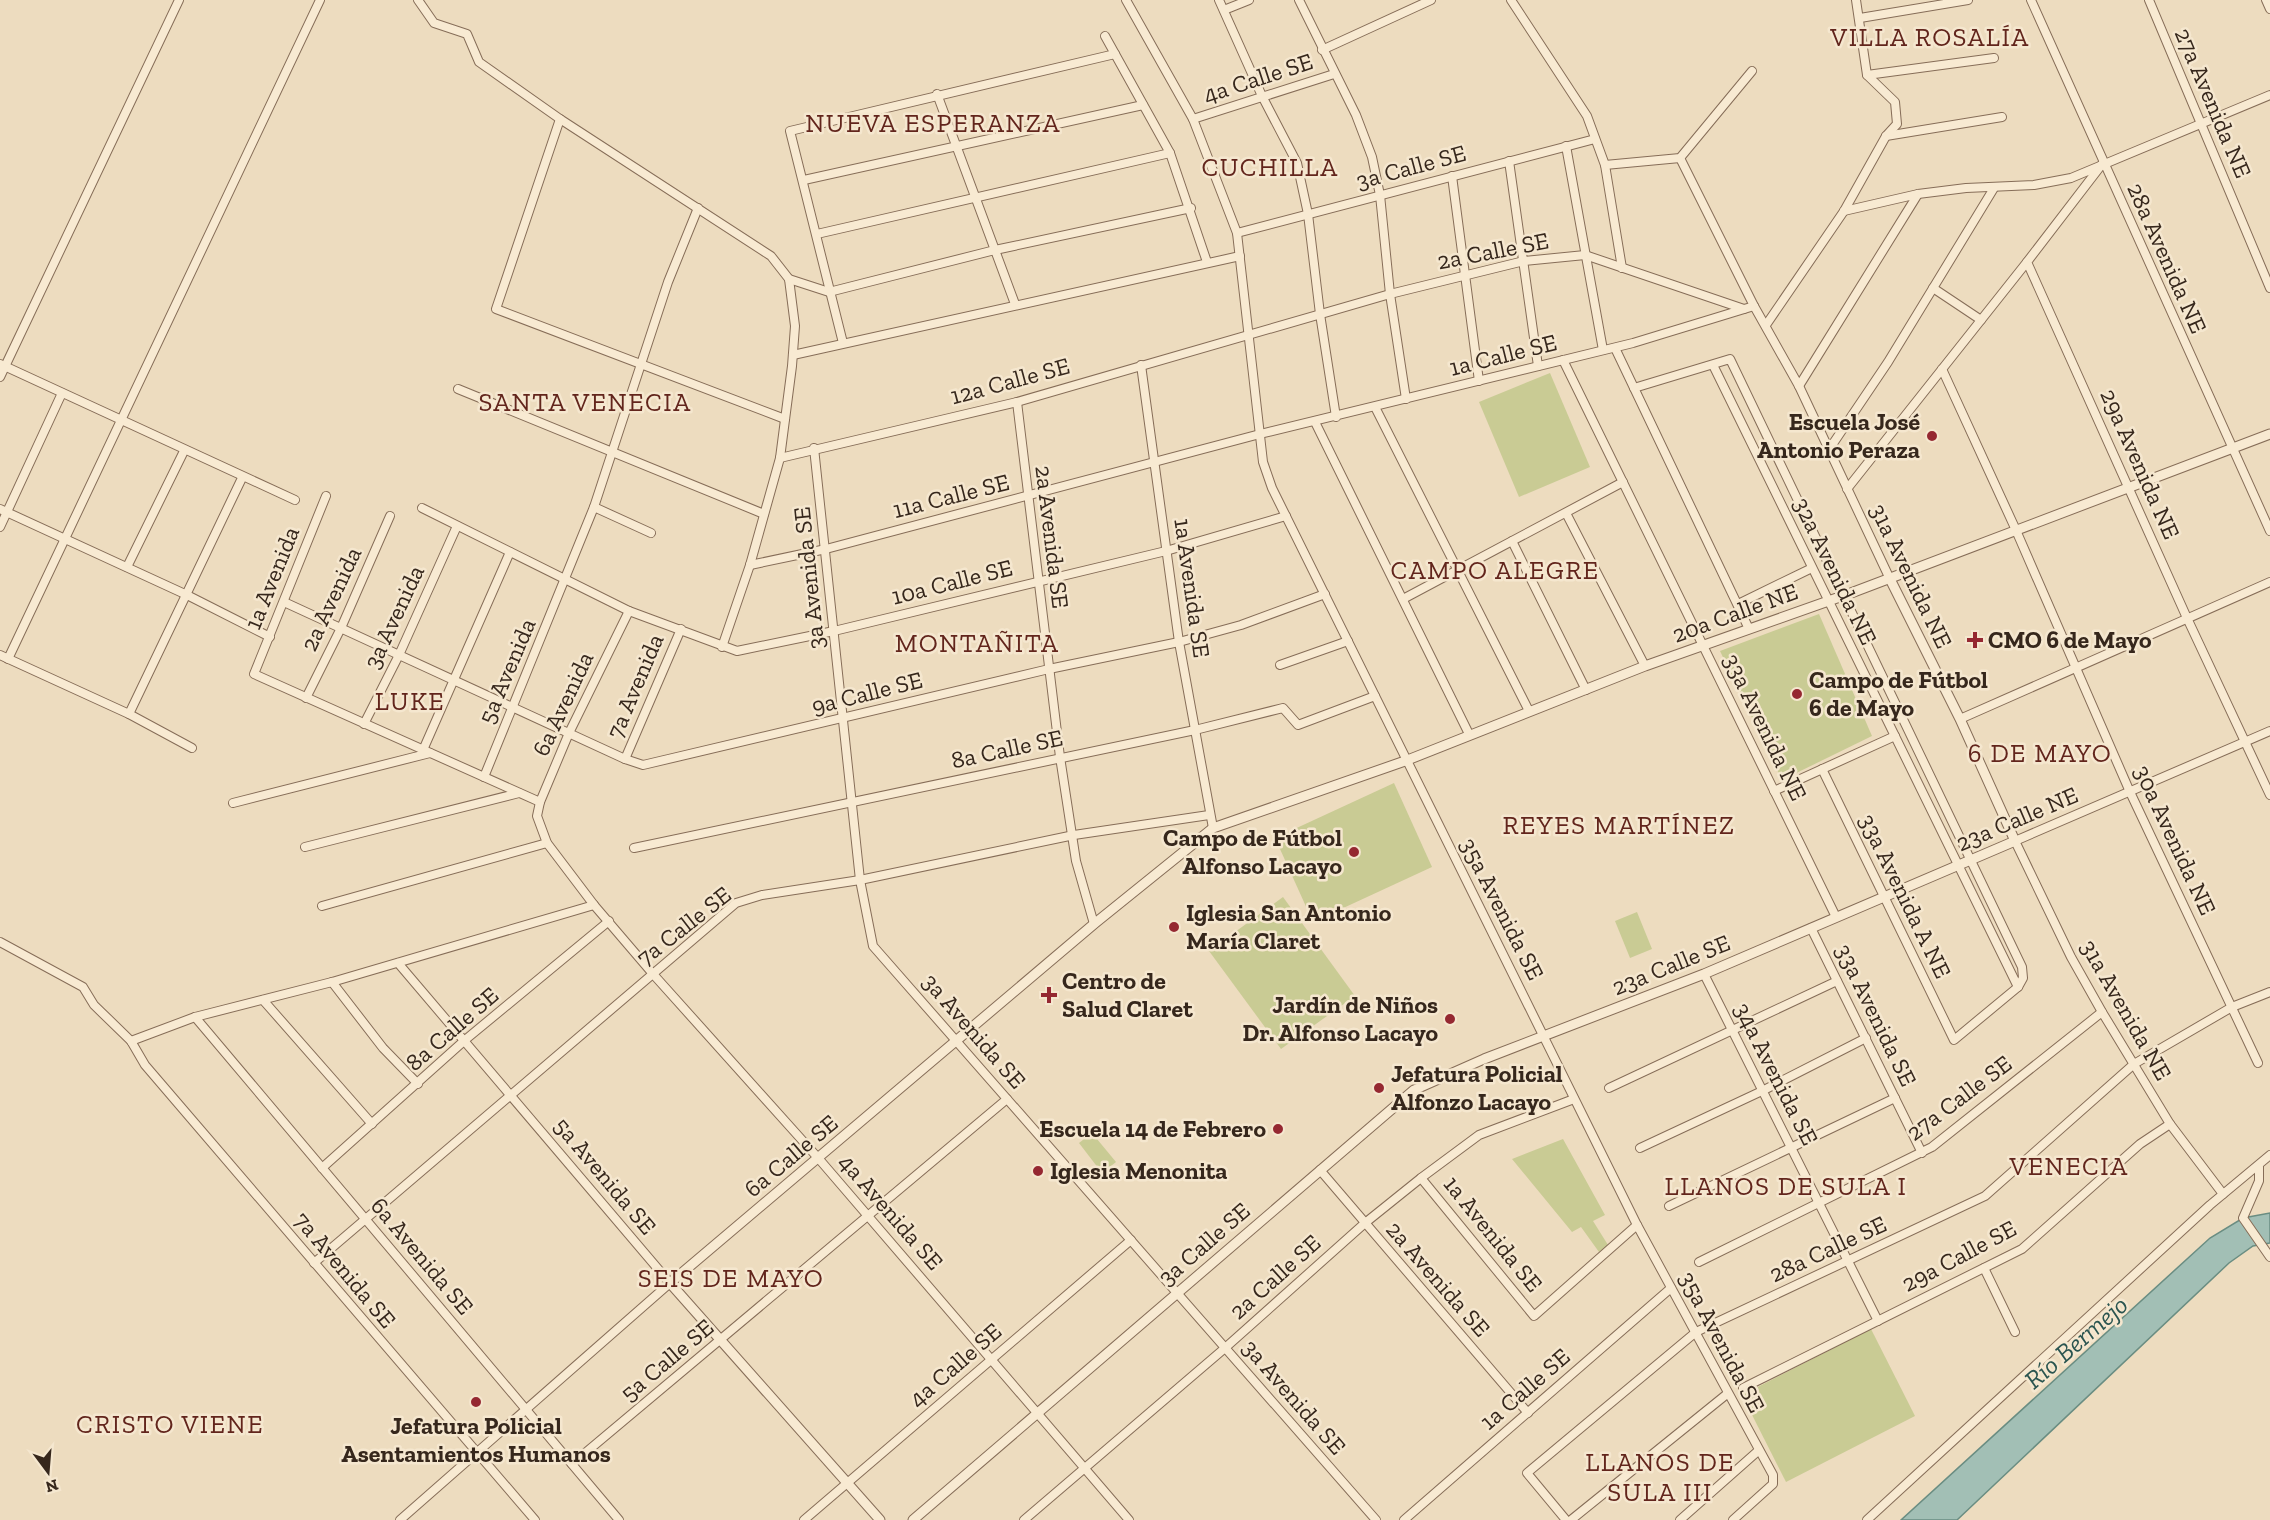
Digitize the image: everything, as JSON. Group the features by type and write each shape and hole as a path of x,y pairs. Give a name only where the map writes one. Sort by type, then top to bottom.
{"street":[{"path":"0,377 2,365 179,0"},
{"path":"8,659 320,0"},
{"path":"418,0 434,23 467,34 479,62 560,119 771,256 789,279 795,326 780,458 750,565 722,647"},
{"name":"35a Avenida SE","path":"1126,0 1193,119 1237,233 1263,462 1272,488 1376,696 1405,761 1637,1225 1773,1475 1773,1484 1733,1520"},
{"path":"1219,0 1262,96 1297,163 1308,214 1336,417"},
{"path":"1224,10 1249,0"},
{"path":"1299,0 1356,115 1372,157 1380,195 1390,294 1406,399"},
{"name":"4a Calle SE","path":"1322,50 1431,0"},
{"path":"1511,0 1587,116 1605,165 1622,268"},
{"path":"1766,325 1844,211 1886,136 1897,124 1895,102 1867,75 1856,0"},
{"path":"1860,18 1968,0"},
{"name":"28a Avenida NE","path":"2031,0 2270,531"},
{"name":"27a Avenida NE","path":"2149,0 2270,288"},
{"path":"2266,0 2270,9"},
{"path":"1105,36 1170,153 1208,262"},
{"path":"843,343 790,131 938,94 1115,54"},
{"path":"1867,75 1994,58"},
{"path":"1605,165 1680,158 1752,71"},
{"name":"4a Calle SE","path":"1193,119 1334,74"},
{"path":"938,94 1015,304"},
{"path":"1844,211 1918,194 1966,188 1994,188 2071,178 2199,122 2270,95"},
{"path":"804,180 1143,105"},
{"path":"1886,136 2002,117"},
{"path":"560,119 496,309 785,419"},
{"name":"3a Calle SE","path":"1237,233 1595,139"},
{"path":"1566,146 1603,350"},
{"path":"817,234 1170,153"},
{"name":"31a Avenida NE","path":"1680,158 1754,306 1799,386 1828,451 1960,719 2071,957 2170,1124 2223,1194"},
{"path":"1509,161 1538,366"},
{"path":"1847,489 2103,163"},
{"path":"1452,176 1479,381"},
{"path":"1828,451 1994,188"},
{"path":"1799,386 1918,194"},
{"name":"5a Avenida","path":"484,777 594,507 668,282 698,208"},
{"path":"789,279 829,292 995,250 1191,208"},
{"name":"2a Calle SE","path":"1247,334 1464,274 1524,261 1585,255 1744,309"},
{"path":"793,355 1240,256"},
{"name":"29a Avenida NE","path":"2027,262 2187,618 2270,795"},
{"path":"1933,288 1981,320"},
{"name":"1a Calle SE","path":"1260,434 1615,348 1754,306"},
{"name":"12a Calle SE","path":"780,458 814,448 1017,402 1247,334"},
{"path":"1615,348 1749,629"},
{"path":"1634,388 1730,359 2015,947 2023,978 2018,987"},
{"name":"33a Avenida NE","path":"1563,360 1836,917"},
{"path":"2,365 242,478 295,500"},
{"name":"1a Avenida SE","path":"1141,365 1179,642 1213,828"},
{"name":"32a Avenida NE","path":"1713,365 2018,987"},
{"name":"30a Avenida NE","path":"1942,369 2016,528 2130,792 2258,1063"},
{"path":"458,389 764,514"},
{"path":"0,527 3,511 62,393"},
{"name":"2a Avenida SE","path":"1017,402 1060,757 1074,836 1076,861 1094,924"},
{"path":"1375,407 1459,569 1528,711"},
{"path":"1315,422 1469,734"},
{"name":"11a Calle SE","path":"750,565 826,549 1260,434"},
{"name":"20a Calle NE","path":"1213,828 1405,761 1645,666 1845,595 2129,485 2270,434"},
{"name":"3a Avenida SE","path":"814,448 845,718 860,880 873,946 1376,1520"},
{"path":"127,567 184,451"},
{"path":"129,714 242,478"},
{"path":"1403,599 1623,482"},
{"name":"1a Avenida","path":"306,698 254,674 326,496"},
{"path":"594,507 651,533"},
{"name":"10a Calle SE","path":"422,508 630,611 737,651 834,631 1166,551 1286,516"},
{"path":"3,511 187,595 270,637"},
{"path":"1566,513 1645,666"},
{"name":"2a Avenida","path":"306,698 341,628 390,516"},
{"name":"3a Avenida","path":"364,724 399,655 458,526"},
{"path":"1512,541 1586,690"},
{"path":"426,751 454,680 510,552"},
{"path":"1738,604 1812,568"},
{"path":"1960,719 2270,582"},
{"name":"9a Calle SE","path":"284,602 625,759 643,765 1049,669 1179,642 1241,625 1325,594"},
{"name":"6a Avenida","path":"537,816 540,802 569,733 630,611"},
{"name":"7a Avenida","path":"625,759 681,629"},
{"path":"1280,664 1348,641"},
{"path":"0,655 129,714 192,748"},
{"name":"8a Calle SE","path":"634,848 1195,730 1283,708 1298,725 1376,696"},
{"path":"306,698 540,802"},
{"name":"23a Calle NE","path":"1811,928 2270,731"},
{"path":"1774,791 1894,736"},
{"path":"233,803 426,751"},
{"name":"33a Avenida A NE","path":"1822,770 1954,1040 2018,987"},
{"path":"305,847 519,793"},
{"name":"7a Calle SE","path":"314,1263 736,903 762,895 860,880 1074,836 1209,815"},
{"name":"4a Avenida SE","path":"537,816 547,843 594,905 868,1215 1129,1520"},
{"name":"6a Calle SE","path":"400,1520 670,1283 1094,924 1213,828"},
{"path":"322,906 547,843"},
{"path":"131,1041 195,1017 332,982 594,905"},
{"name":"8a Calle SE","path":"322,1168 465,1040 609,921"},
{"name":"23a Calle SE","path":"1544,1036 1704,974 1811,928"},
{"name":"33a Avenida SE","path":"1811,928 1922,1153"},
{"name":"7a Avenida SE","path":"0,942 83,987 94,1005 131,1041 145,1065 535,1520"},
{"name":"5a Avenida SE","path":"398,963 670,1283 880,1520"},
{"name":"34a Avenida SE","path":"1704,974 1878,1321"},
{"path":"1609,1088 1837,981"},
{"path":"332,982 383,1048 418,1084"},
{"name":"28a Calle SE","path":"1569,1520 1527,1473 1696,1332 1985,1196 2134,1064 2232,1007 2270,992"},
{"path":"263,1000 372,1124"},
{"name":"27a Calle SE","path":"1699,1262 1922,1153 2103,1012"},
{"name":"6a Avenida SE","path":"195,1017 619,1520"},
{"name":"3a Calle SE","path":"913,1520 1414,1090 1544,1036"},
{"path":"1640,1148 1762,1091 1866,1038"},
{"path":"1669,1206 1895,1098"},
{"name":"5a Calle SE","path":"572,1464 1007,1099"},
{"name":"2a Calle SE","path":"1024,1520 1225,1348 1365,1223 1421,1178 1479,1135 1574,1099"},
{"name":"29a Calle SE","path":"1743,1388 2022,1249 2140,1143 2170,1124"},
{"path":"1867,1520 2223,1194 2259,1167 2270,1155"},
{"path":"2259,1167 2259,1181 2243,1218 2270,1257"},
{"name":"2a Avenida SE","path":"1320,1170 1528,1413"},
{"name":"1a Avenida SE","path":"1421,1178 1534,1316 1637,1225"},
{"name":"4a Calle SE","path":"804,1520 1131,1240"},
{"path":"1984,1268 2015,1332"},
{"name":"1a Calle SE","path":"1404,1520 1671,1288"},
{"path":"1569,1520 1727,1394"},
{"path":"1680,1520 1758,1451"}],"green space":[{"path":"1550,373 1590,467 1519,497 1479,402"},
{"name":"Campo de Fútbol 6 de Mayo","path":"1819,614 1872,736 1782,780 1720,651"},
{"name":"Campo de Fútbol Alfonso Lacayo","path":"1394,783 1432,867 1313,922 1275,838"},
{"path":"1283,897 1355,996 1281,1049 1209,951"},
{"path":"1637,912 1652,949 1630,958 1615,921"},
{"path":"1092,1133 1116,1162 1102,1173 1079,1143"},
{"path":"1563,1139 1605,1215 1593,1221 1608,1245 1599,1252 1581,1227 1572,1232 1512,1159"},
{"path":"1871,1329 1915,1416 1786,1482 1742,1395"}],"water":[{"path":"2270,1213 2270,1243 2253,1246 2229,1263 1957,1520 1901,1520 2210,1238 2243,1218"}],"place":[{"name":"Escuela José Antonio Peraza","path":"1932,436"},
{"name":"CMO 6 de Mayo","path":"1975,640"},
{"name":"Campo de Fútbol 6 de Mayo","path":"1797,694"},
{"name":"Campo de Fútbol Alfonso Lacayo","path":"1354,852"},
{"name":"Iglesia San Antonio María Claret","path":"1174,927"},
{"name":"Centro de Salud Claret","path":"1049,995"},
{"name":"Jardín de Niños Dr. Alfonso Lacayo","path":"1450,1019"},
{"name":"Jefatura Policial Alfonzo Lacayo","path":"1379,1088"},
{"name":"Escuela 14 de Febrero","path":"1278,1129"},
{"name":"Iglesia Menonita","path":"1038,1171"},
{"name":"Jefatura Policial Asentamientos Humanos","path":"476,1402"}],"district":[{"name":"VILLA ROSALÍA","path":"1930,37"},
{"name":"NUEVA ESPERANZA","path":"933,123"},
{"name":"CUCHILLA","path":"1270,167"},
{"name":"SANTA VENECIA","path":"585,402"},
{"name":"CAMPO ALEGRE","path":"1495,570"},
{"name":"MONTAÑITA","path":"977,643"},
{"name":"LUKE","path":"410,701"},
{"name":"6 DE MAYO","path":"2040,753"},
{"name":"REYES MARTÍNEZ","path":"1619,825"},
{"name":"VENECIA","path":"2069,1166"},
{"name":"LLANOS DE SULA I","path":"1786,1186"},
{"name":"SEIS DE MAYO","path":"731,1278"},
{"name":"CRISTO VIENE","path":"170,1424"},
{"name":"LLANOS DE SULA III","path":"1660,1477"}],"water label":[{"name":"Río Bermejo","path":"2076,1342"}]}
